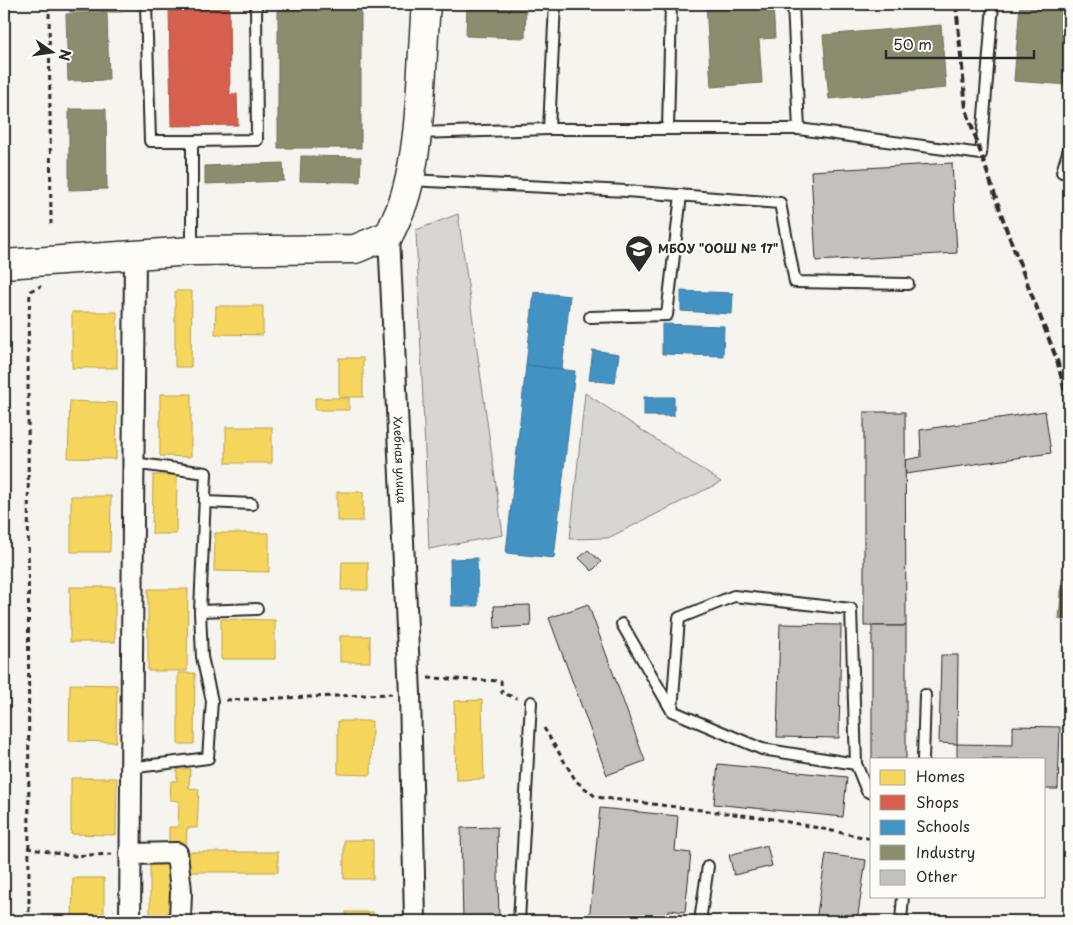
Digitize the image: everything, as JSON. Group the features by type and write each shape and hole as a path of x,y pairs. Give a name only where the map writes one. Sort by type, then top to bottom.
{"street":[{"name":"Хлебная улица","path":"415,921 410,685 389,235 403,203 409,180 416,133 426,4"},
{"path":"4,264 192,251 355,249 389,235"},
{"path":"130,921 129,768 134,255"},
{"path":"130,854 177,853 180,921"}],"lane":[{"path":"146,4 150,141 257,140 256,4"},
{"path":"549,129 555,4"},
{"path":"668,129 671,4"},
{"path":"793,4 799,129"},
{"path":"416,133 549,129 799,129 981,154 993,4"},
{"path":"192,141 192,251"},
{"path":"1062,172 1069,149"},
{"path":"409,180 780,202 795,282 908,284"},
{"path":"590,316 666,315 681,195"},
{"path":"129,768 208,758 212,701 202,657 200,611 206,473 133,463"},
{"path":"206,502 252,504"},
{"path":"672,711 680,618 734,596 851,609 856,764 870,792"},
{"path":"200,611 257,609"},
{"path":"622,624 672,711 762,749 856,764"},
{"path":"923,758 925,695"},
{"path":"519,921 531,702"},
{"path":"700,921 708,866"},
{"path":"902,921 903,898"}],"path":[{"path":"49,4 51,224"},
{"path":"29,921 28,345 30,292 45,284"},
{"path":"212,701 410,685 501,681 502,693 531,702 576,780 596,797 774,819 870,839"},
{"path":"28,848 71,856 130,854"}],"shaded area":[{"path":"458,214 503,535 429,549 416,230"},
{"path":"585,393 721,482 608,538 570,539"}],"building: Homes":[{"path":"175,291 192,291 191,367 175,367"},
{"path":"216,306 263,306 263,335 215,334"},
{"path":"72,312 117,312 117,368 72,368"},
{"path":"339,358 363,358 363,397 339,397"},
{"path":"160,394 191,394 191,457 160,456"},
{"path":"315,398 349,398 349,410 315,410"},
{"path":"70,401 117,403 116,459 68,458"},
{"path":"226,427 272,427 272,463 226,463"},
{"path":"153,475 177,475 176,534 152,534"},
{"path":"337,492 363,492 363,521 337,521"},
{"path":"71,496 111,496 110,552 71,552"},
{"path":"215,533 269,533 269,572 214,571"},
{"path":"342,562 368,562 368,590 341,590"},
{"path":"70,587 115,587 115,642 70,642"},
{"path":"148,589 188,589 187,671 148,671"},
{"path":"221,619 275,620 275,659 221,659"},
{"path":"340,636 370,636 370,662 340,662"},
{"path":"178,673 195,673 194,744 178,744"},
{"path":"70,684 117,685 116,742 69,741"},
{"path":"482,700 484,779 456,780 454,701"},
{"path":"338,721 372,721 371,775 338,774"},
{"path":"177,769 190,769 189,788 199,789 197,828 187,828 186,845 169,845 169,827 178,827 179,801 170,800 171,781 177,781"},
{"path":"71,778 117,778 116,835 71,834"},
{"path":"344,840 373,840 373,879 344,879"},
{"path":"188,852 278,852 278,872 188,872"},
{"path":"150,862 172,862 171,921 150,921"},
{"path":"73,878 104,878 104,921 72,921"},
{"path":"346,912 373,912 373,921 346,921"}],"building: Shops":[{"path":"169,4 229,4 230,95 237,94 238,125 171,126"}],"building: Schools":[{"path":"681,291 733,293 732,314 681,311"},
{"path":"534,292 570,296 562,369 526,365"},
{"path":"662,324 724,326 723,356 662,354"},
{"path":"593,350 619,354 615,383 589,380"},
{"path":"526,365 575,371 554,558 506,553"},
{"path":"644,397 674,397 674,416 644,416"},
{"path":"477,558 478,606 451,606 450,559"}],"building: Industry":[{"path":"70,4 121,4 121,12 70,12"},
{"path":"278,4 361,4 361,148 278,148"},
{"path":"467,4 526,4 525,38 466,36"},
{"path":"573,4 633,4 632,9 573,6"},
{"path":"706,4 773,4 775,38 759,39 762,83 711,87"},
{"path":"1020,4 1069,4 1069,85 1014,81"},
{"path":"107,13 109,80 68,81 66,14"},
{"path":"941,25 946,88 829,99 823,35"},
{"path":"69,109 106,109 107,189 69,190"},
{"path":"301,156 361,157 360,182 300,181"},
{"path":"283,163 284,181 205,184 205,166"},
{"path":"1066,205 1069,205 1069,233 1065,233"},
{"path":"1062,579 1069,580 1069,620 1059,619"}],"building: Other":[{"path":"952,163 957,253 816,261 811,171"},
{"path":"1045,411 1051,453 906,474 905,460 921,457 920,430"},
{"path":"864,412 905,412 906,626 864,626"},
{"path":"588,550 601,562 592,571 579,558"},
{"path":"588,604 645,761 607,775 549,618"},
{"path":"530,605 531,626 495,628 494,606"},
{"path":"780,624 841,625 839,738 777,737"},
{"path":"872,626 906,626 906,758 872,758"},
{"path":"941,655 958,655 957,744 939,743"},
{"path":"1013,726 1060,727 1058,789 1046,789 1046,758 957,758 957,744 1013,745"},
{"path":"718,764 847,777 843,817 714,804"},
{"path":"600,808 678,816 675,851 691,853 685,912 669,910 668,921 589,921"},
{"path":"497,827 499,921 463,921 461,828"},
{"path":"767,845 772,866 734,875 729,855"},
{"path":"826,854 866,860 857,921 816,921"}],"railway":[{"path":"956,4 966,109 1007,231 1057,360 1069,408"},
{"path":"1064,921 1066,915"}],"place":[{"name":"МБОУ \"ООШ № 17\"","path":"639,273"}]}
